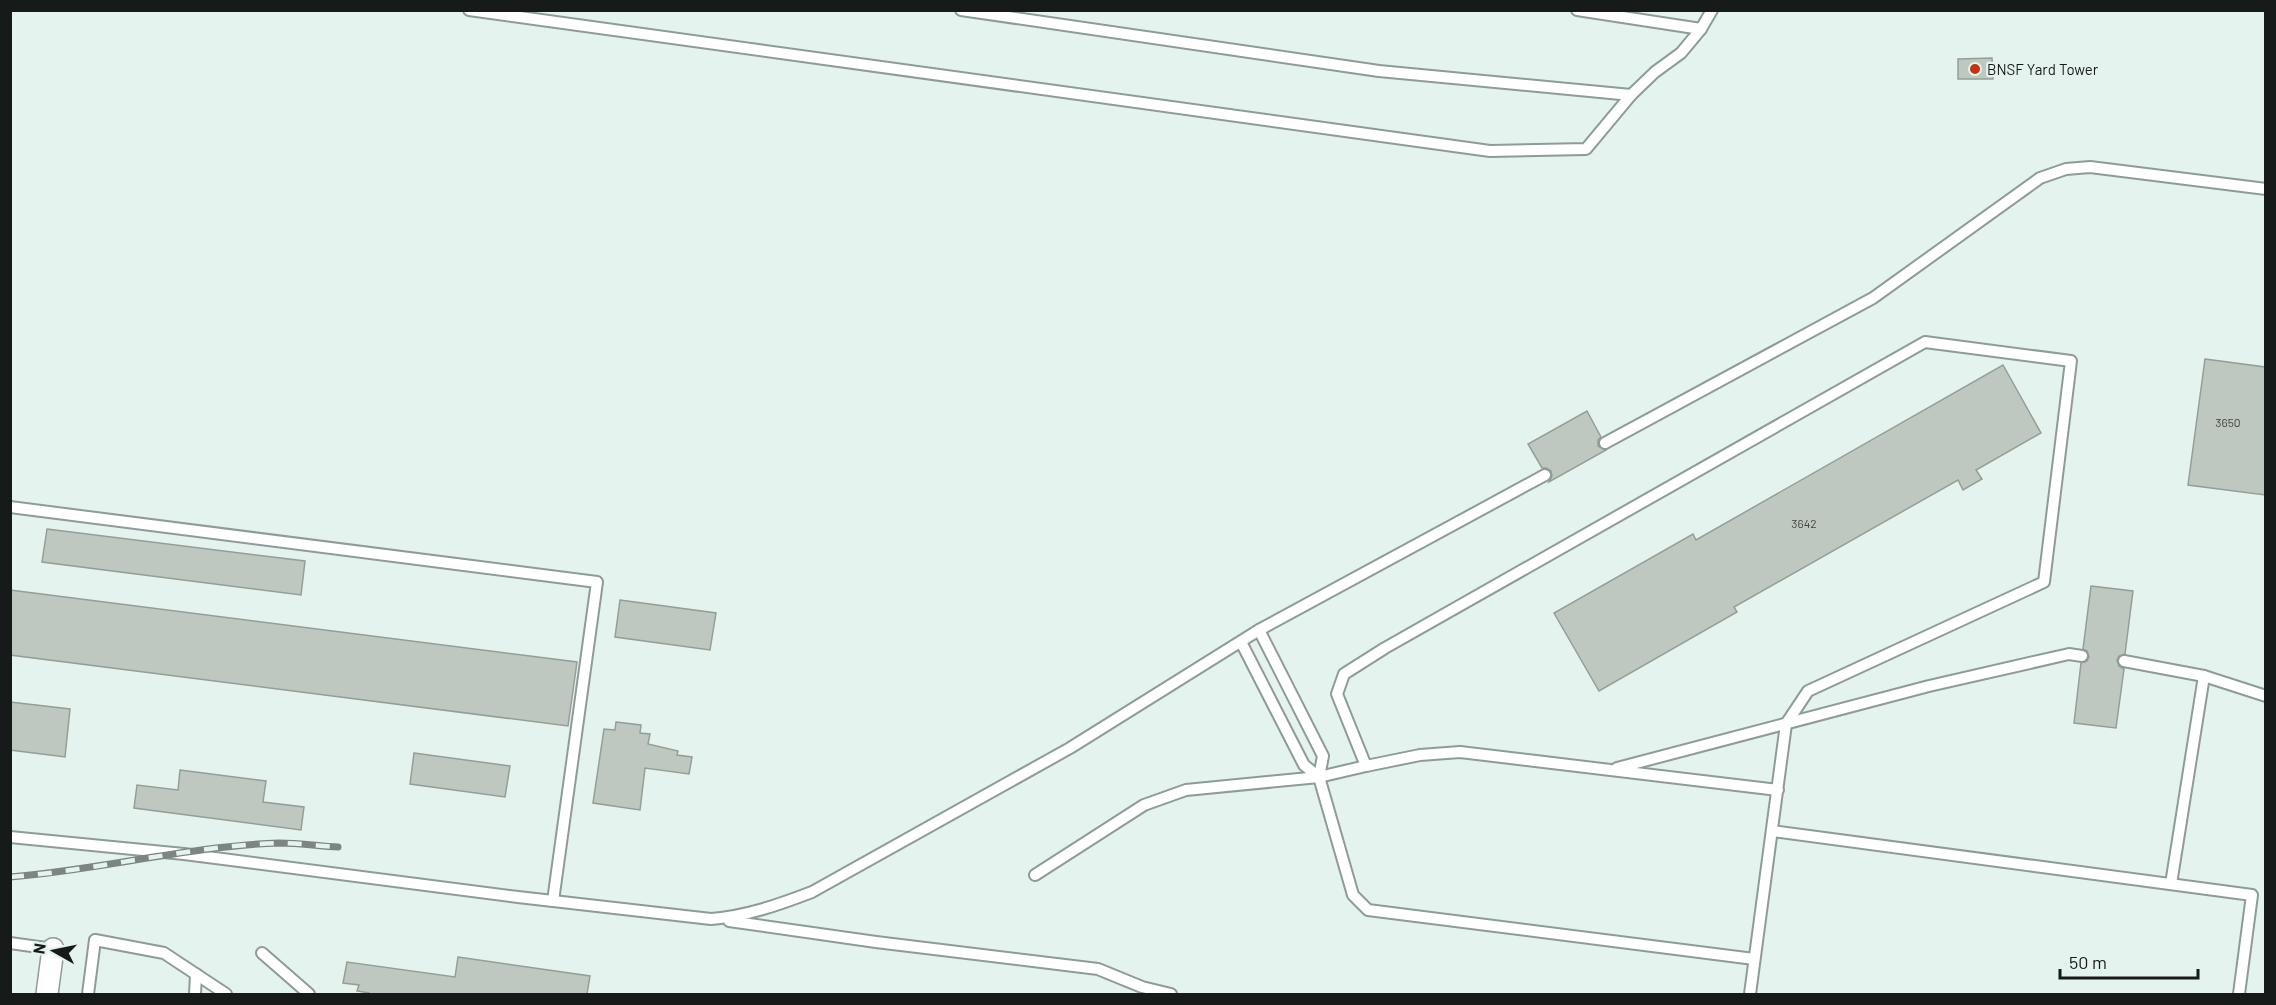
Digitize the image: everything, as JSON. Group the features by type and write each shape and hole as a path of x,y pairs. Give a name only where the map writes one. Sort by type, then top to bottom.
{"street":[{"path":"46,994 53,949"}],"lane":[{"path":"469,10 1490,151 1586,149 1631,95 1655,72 1681,53 1701,29 1712,10"},
{"path":"961,10 1379,71 1631,95"},
{"path":"1576,10 1701,29"},
{"path":"1605,443 1874,298 2040,178 2066,169 2090,167 2265,189"},
{"path":"1366,766 1337,694 1344,674 1385,648 1925,342 2071,361 2044,582 1808,691 1786,724 1750,994"},
{"path":"711,919 735,917 775,907 812,892 1070,748 1259,630 1545,476"},
{"path":"10,507 597,582 553,901"},
{"path":"1259,630 1323,756 1319,777 1353,895 1368,909 1754,959"},
{"path":"1241,642 1304,765 1319,777"},
{"path":"1611,770 1983,673 2069,654 2082,656"},
{"path":"2124,662 2204,676 2265,696"},
{"path":"2171,884 2204,676"},
{"path":"1035,875 1144,805 1186,790 1319,777 1420,755 1460,752 1778,790"},
{"path":"1772,831 2252,895 2239,994"},
{"path":"10,837 184,854 1098,969 1142,987 1171,994"},
{"path":"88,994 95,940 164,953 226,994"},
{"path":"10,943 53,949"},
{"path":"262,953 309,994"},
{"path":"195,994 196,974"}],"building":[{"name":"BNSF Yard Tower","path":"1992,58 1993,79 1958,79 1958,59"},
{"path":"2205,359 2265,367 2265,495 2188,485"},
{"path":"2003,365 2041,433 1976,470 1982,479 1963,490 1958,480 1734,607 1737,612 1599,691 1554,613 1693,534 1696,540"},
{"path":"1587,411 1601,437 1598,440 1598,446 1606,450 1549,482 1552,476 1551,471 1542,468 1528,444"},
{"path":"47,529 305,561 301,595 42,562"},
{"path":"2091,586 2133,591 2125,654 2119,656 2117,660 2119,666 2124,669 2116,728 2074,723 2081,663 2087,661 2089,657 2087,651 2083,649"},
{"path":"10,590 577,662 568,726 10,655"},
{"path":"620,600 716,613 710,650 615,637"},
{"path":"10,702 70,709 65,757 10,750"},
{"path":"616,722 641,725 640,733 650,734 648,744 678,751 677,755 692,757 689,774 645,768 640,810 593,803 604,729 615,730"},
{"path":"414,753 510,766 505,797 410,784"},
{"path":"180,770 266,781 263,802 304,807 301,830 134,808 137,785 178,790"},
{"path":"458,957 590,976 587,994 369,994 357,991 359,985 343,983 347,962 455,977"}],"railway":[{"path":"10,877 245,845 286,843 338,847"}],"place":[{"name":"BNSF Yard Tower","path":"1975,69"}]}
